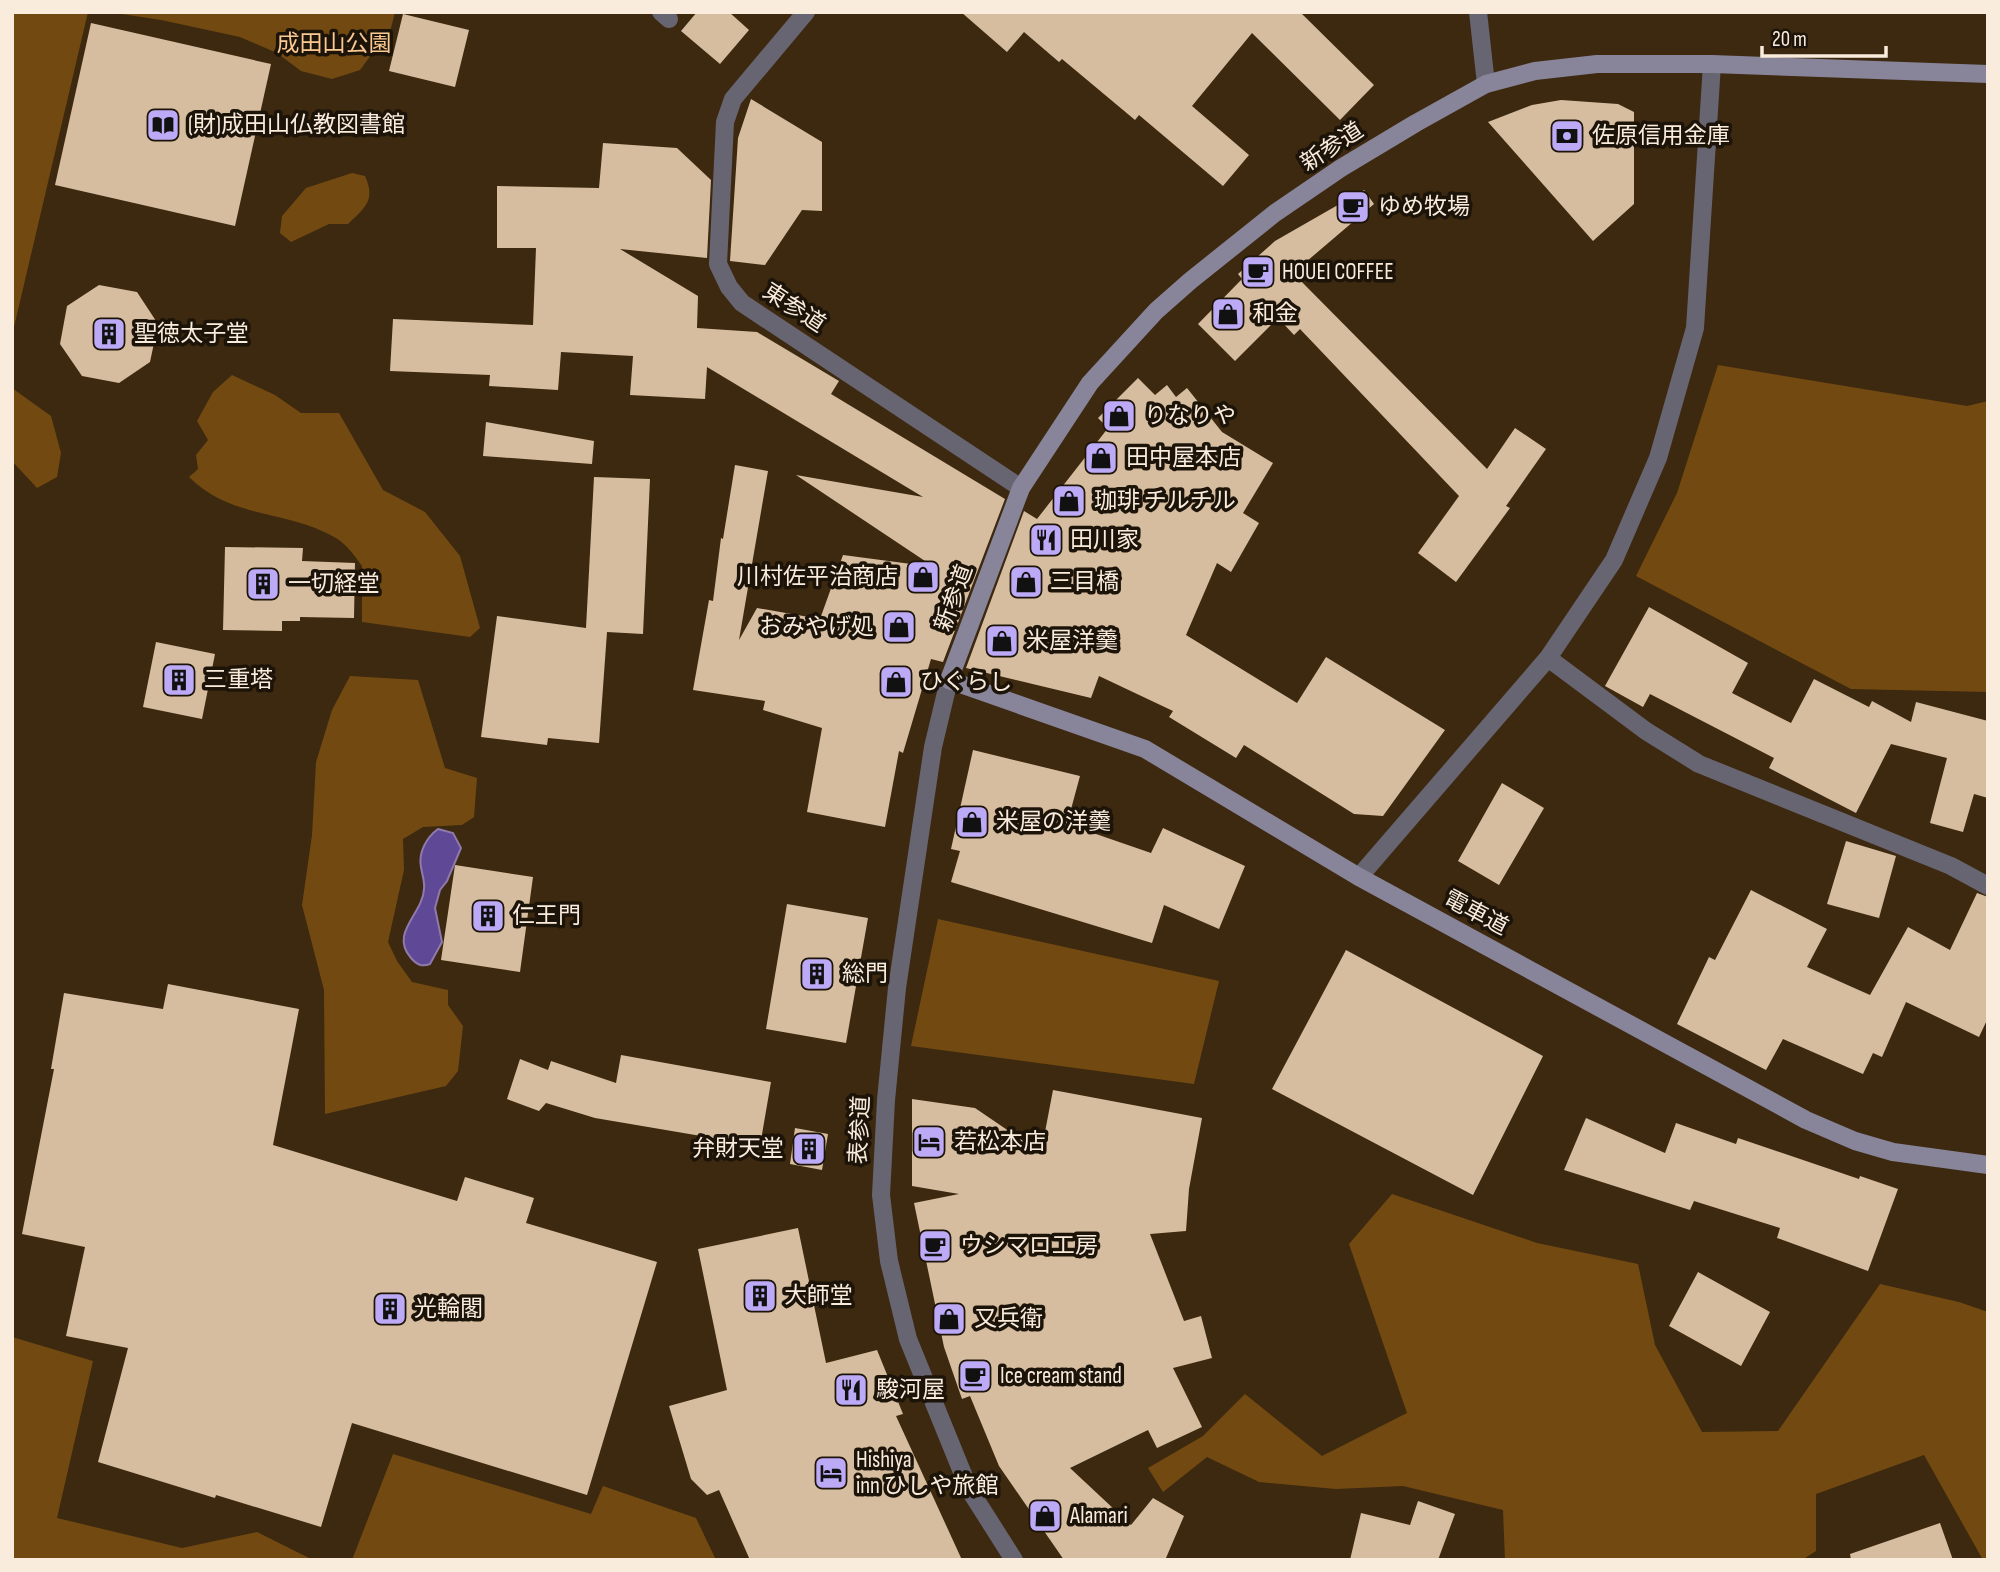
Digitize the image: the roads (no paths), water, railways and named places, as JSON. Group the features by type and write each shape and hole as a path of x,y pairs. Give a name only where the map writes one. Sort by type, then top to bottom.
{"street":[{"name":"東参道","path":"806,12 733,99 725,122 718,264 729,287 742,303 1021,488"},
{"path":"1478,12 1486,85"},
{"name":"新参道","path":"949,680 1021,488 1090,383 1156,311 1190,281 1275,213 1342,168 1486,85 1535,71 1597,64 1712,64 1988,74"},
{"path":"1359,877 1548,658 1614,560 1658,458 1695,328 1712,64"},
{"path":"1548,658 1646,731 1699,764 1951,866 1988,887"},
{"name":"電車道","path":"949,680 1145,749 1359,877 1806,1120 1855,1141 1893,1152 1988,1165"},
{"name":"表参道","path":"949,680 933,747 897,988 886,1100 881,1195 889,1261 908,1339 969,1489 1014,1560"}],"place":[{"name":"(財)成田山仏教図書館","path":"163,125"},
{"name":"佐原信用金庫","path":"1567,136"},
{"name":"ゆめ牧場","path":"1353,207"},
{"name":"HOUEI COFFEE","path":"1258,272"},
{"name":"和金","path":"1228,314"},
{"name":"聖徳太子堂","path":"109,334"},
{"name":"りなりや","path":"1119,416"},
{"name":"田中屋本店","path":"1101,458"},
{"name":"珈琲 チルチル","path":"1069,501"},
{"name":"田川家","path":"1046,540"},
{"name":"川村佐平治商店","path":"923,577"},
{"name":"三目橋","path":"1026,582"},
{"name":"一切経堂","path":"263,584"},
{"name":"おみやげ処","path":"899,627"},
{"name":"米屋洋羹","path":"1002,641"},
{"name":"三重塔","path":"179,680"},
{"name":"ひぐらし","path":"896,682"},
{"name":"米屋の洋羹","path":"972,822"},
{"name":"仁王門","path":"488,916"},
{"name":"総門","path":"817,974"},
{"name":"若松本店","path":"929,1142"},
{"name":"弁財天堂","path":"809,1149"},
{"name":"ウシマロ工房","path":"935,1246"},
{"name":"大師堂","path":"760,1296"},
{"name":"光輪閣","path":"390,1309"},
{"name":"又兵衛","path":"949,1319"},
{"name":"Ice cream stand","path":"975,1376"},
{"name":"駿河屋","path":"851,1390"},
{"name":"Hishiya inn ひしや旅館","path":"831,1473"},
{"name":"Alamari","path":"1045,1516"}],"park label":[{"name":"成田山公園","path":"334,44"}]}
